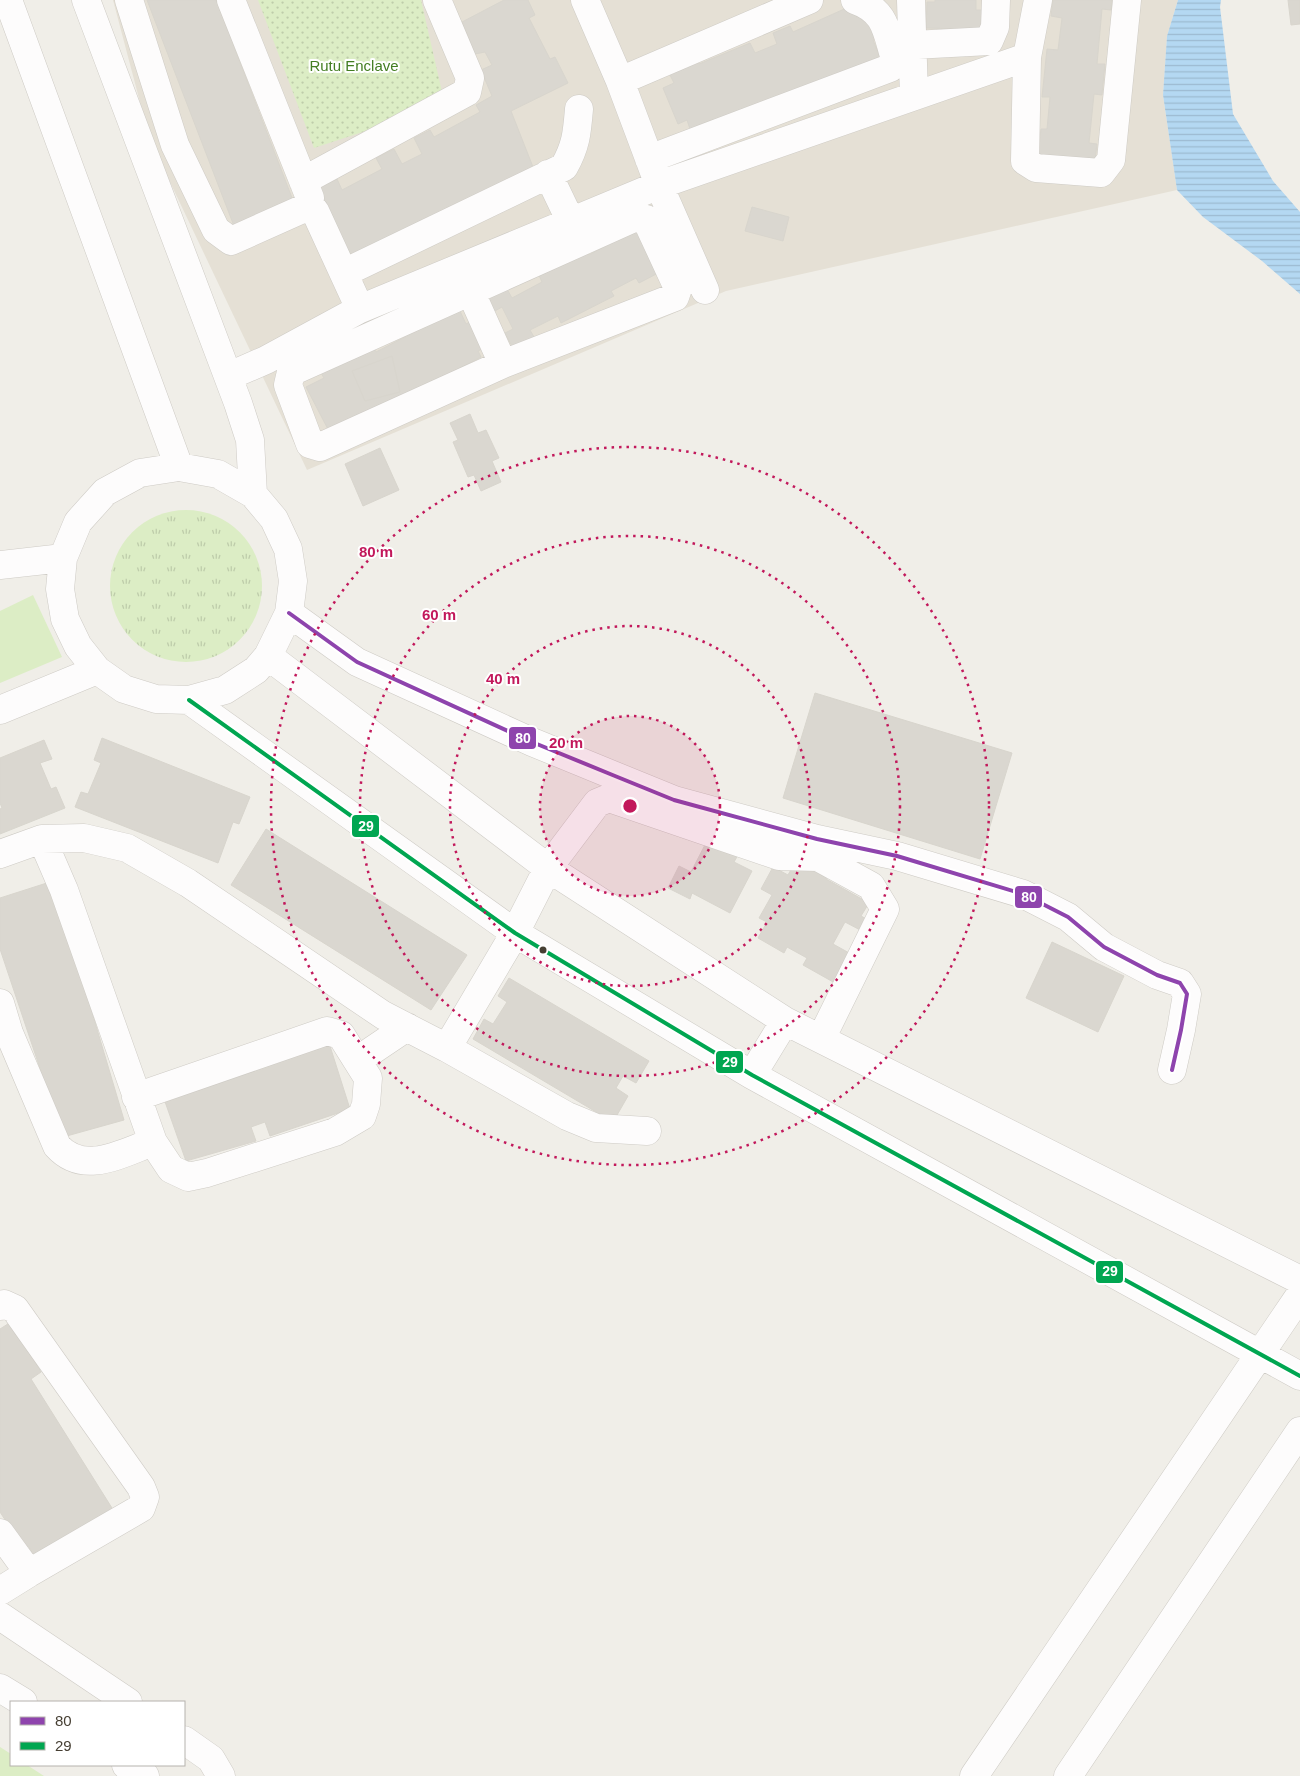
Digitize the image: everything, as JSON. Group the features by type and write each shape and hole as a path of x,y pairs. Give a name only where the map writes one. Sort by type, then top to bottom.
{"street":[{"path":"8,0 179,467"},
{"path":"86,0 228,376 250,440 252,494"},
{"path":"129,0 175,144 216,230 231,241 307,206 315,211"},
{"path":"231,0 315,211 360,309"},
{"path":"303,181 467,92 470,78 438,0"},
{"path":"585,0 620,81 659,185 705,290"},
{"path":"620,81 809,0"},
{"path":"649,159 890,68 895,59 882,18 869,5 855,0"},
{"path":"912,0 914,96"},
{"path":"913,45 989,41 995,27 996,0"},
{"path":"1038,0 1028,57 1025,161 1036,168 1102,173 1111,160 1127,0"},
{"path":"228,376 266,360 360,309 465,280 636,217 646,219 678,288 675,297 503,364 320,447 310,444 288,385 291,372 465,280 571,222 659,185 1028,57"},
{"path":"344,273 564,167 573,151 579,109"},
{"path":"548,174 571,222"},
{"path":"465,280 503,364"},
{"path":"179,467 218,474 252,494 274,519 288,549 293,581 289,613 268,656 256,670 225,690 190,700 156,699 124,689 97,670 78,646 65,619 60,589 63,558 78,522 105,492 140,473 179,467"},
{"path":"0,565 63,558"},
{"path":"289,613 357,662 532,742 674,800 817,839 897,856 1023,894 1068,917 1104,948 1158,975 1180,983 1187,994 1172,1070"},
{"path":"268,656 548,868 785,1022 1300,1280"},
{"path":"0,710 97,670"},
{"path":"190,700 515,933 752,1075 1300,1376"},
{"path":"447,1048 515,933 548,868 596,803 609,798 779,856 818,857 871,886 884,910 820,1039"},
{"path":"0,854 42,840 84,838 128,848 188,883 383,1015 447,1048 567,1116 596,1128 647,1131"},
{"path":"42,840 64,890 136,1097 153,1142 171,1169 188,1177 207,1174 335,1132 362,1116 366,1104 368,1078 341,1035 327,1031 136,1097"},
{"path":"0,1004 12,1041 57,1146 63,1153 76,1160 98,1161 153,1142"},
{"path":"752,1075 785,1022"},
{"path":"358,1060 407,1027"},
{"path":"974,1776 1300,1296"},
{"path":"0,1306 4,1304 15,1310 141,1487 145,1496 141,1508 29,1572 0,1591"},
{"path":"1068,1776 1300,1431"},
{"path":"0,1533 29,1572"},
{"path":"0,1616 127,1701"},
{"path":"0,1688 21,1701"},
{"path":"185,1741 211,1759 221,1776"},
{"path":"128,1766 145,1776"}],"shaded area":[{"name":"Rutu Enclave","path":"113,0 1178,0 1167,36 1163,95 1177,190 726,291 307,470 150,140"}],"green space":[{"name":"Rutu Enclave","path":"258,0 421,0 445,105 314,148"},
{"path":"186,510 215,516 240,532 256,557 262,586 256,615 240,640 215,656 186,662 157,656 132,640 116,615 110,586 116,557 132,532 157,516"},
{"path":"33,595 62,657 0,683 0,611"},
{"path":"0,1747 10,1753 10,1766 29,1766 44,1776 0,1776"}],"water":[{"path":"1178,0 1221,0 1220,7 1233,114 1273,181 1300,212 1300,294 1262,261 1203,217 1177,190 1163,95 1167,36"}],"building":[{"path":"147,0 216,0 294,203 234,226"},
{"path":"504,0 528,0 535,15 529,18 550,59 555,57 568,83 511,111 533,167 346,257 318,188 337,179 342,190 382,169 376,158 394,149 402,164 422,154 414,138 430,130 434,137 480,112 476,105 492,96 481,70 492,65 485,52 475,54 462,22"},
{"path":"935,0 976,0 976,10 985,10 984,30 926,28 927,2 935,2"},
{"path":"1053,0 1112,0 1111,10 1102,9 1097,64 1105,64 1102,95 1094,94 1089,143 1097,144 1095,161 1038,155 1041,129 1047,129 1050,97 1042,97 1047,49 1058,50 1062,18 1051,16"},
{"path":"1288,0 1300,0 1300,24 1291,25"},
{"path":"851,6 856,17 862,14 883,35 873,40 882,62 716,126 714,119 690,129 687,120 678,124 663,88 674,83 669,73 698,61 699,64 750,43 755,53 777,44 773,33 790,26 793,32"},
{"path":"752,207 789,217 783,241 745,231"},
{"path":"639,220 664,270 639,283 636,278 611,291 614,296 561,323 558,316 530,330 534,337 513,348 505,333 513,329 502,307 493,312 486,299 507,289 512,298 542,282 538,273 585,248 589,255 613,242"},
{"path":"459,309 466,324 472,321 486,347 478,351 481,357 331,435 306,387 324,378 321,373 373,346 376,352"},
{"path":"392,356 400,392 365,401 352,371"},
{"path":"470,414 478,433 486,430 499,458 492,461 501,482 481,491 474,475 468,477 453,442 458,440 450,423"},
{"path":"380,448 399,490 363,506 345,464"},
{"path":"815,693 1012,753 980,859 783,798"},
{"path":"102,738 250,797 239,824 233,822 218,863 75,807 81,792 88,794 101,763 94,760"},
{"path":"44,740 52,759 40,763 51,789 56,787 65,808 0,834 0,809 2,808 0,803 0,758"},
{"path":"266,829 467,955 431,1010 231,885"},
{"path":"708,839 738,855 734,862 752,871 730,913 692,893 690,899 668,888 679,866 691,872"},
{"path":"798,857 828,874 826,879 869,903 861,916 870,921 864,932 845,922 833,944 851,954 835,983 803,965 807,958 787,947 784,953 758,938 767,922 759,918 772,895 761,889 773,867 788,875"},
{"path":"53,881 124,1120 63,1137 0,949 0,898"},
{"path":"1052,942 1124,976 1098,1032 1026,998"},
{"path":"509,978 649,1061 636,1083 623,1076 616,1088 628,1096 613,1122 473,1039 484,1019 493,1024 507,1002 498,996"},
{"path":"329,1043 350,1109 270,1136 265,1122 251,1127 256,1141 186,1161 163,1096"},
{"path":"11,1322 41,1372 31,1379 117,1516 35,1557 28,1546 24,1549 0,1512 0,1329"}],"transit line":[{"name":"80","path":"289,613 357,662 532,742 674,800 817,839 897,856 1023,894 1068,917 1104,947 1157,975 1180,983 1187,994 1172,1070"},
{"name":"29","path":"189,700 515,933 752,1075 1300,1376"}]}
